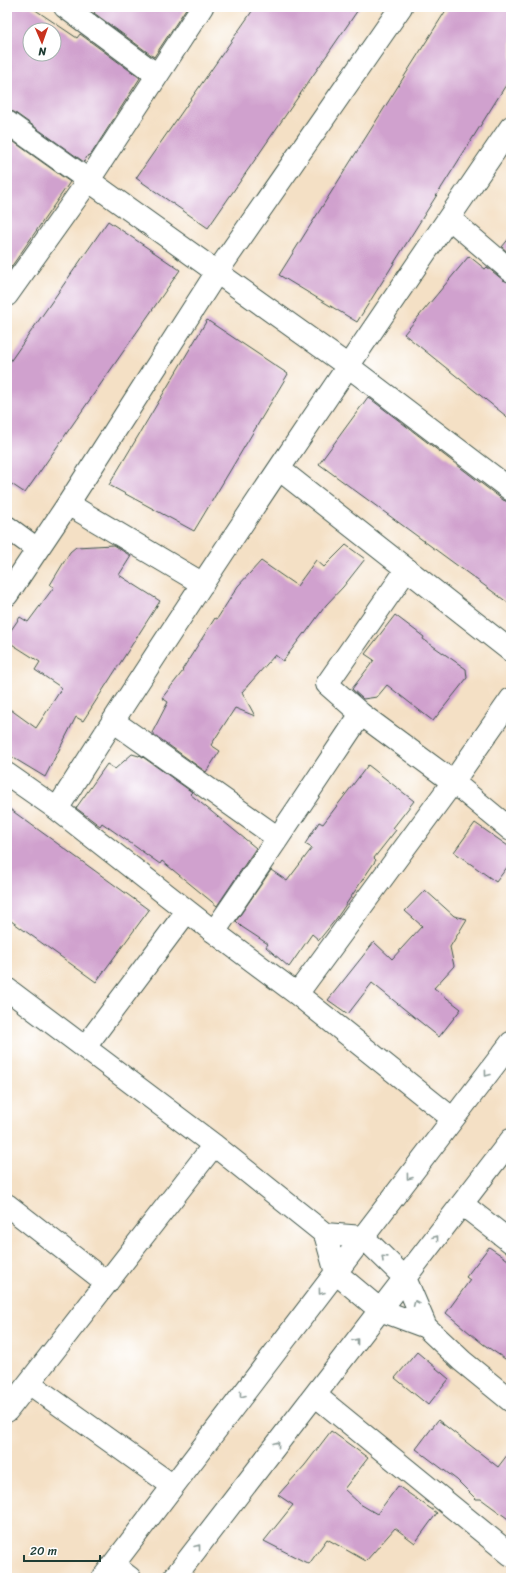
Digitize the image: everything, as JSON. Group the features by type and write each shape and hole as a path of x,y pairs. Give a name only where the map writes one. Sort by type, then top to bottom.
{"street":[{"path":"65,7 157,75"},
{"path":"7,295 89,180 202,7"},
{"path":"7,595 68,504 217,272 401,7"},
{"path":"7,122 348,366 511,490"},
{"path":"58,809 202,584 511,127"},
{"path":"449,218 511,271"},
{"path":"279,469 511,651"},
{"path":"68,504 202,584"},
{"path":"7,528 37,549"},
{"path":"407,569 328,684 361,714 453,782 511,830"},
{"path":"297,994 453,782 511,699"},
{"path":"214,932 361,714"},
{"path":"113,721 278,838"},
{"path":"7,774 58,809 214,932 297,994 453,1119"},
{"path":"85,1047 187,910"},
{"path":"7,989 214,1145 325,1234 363,1237 405,1278 426,1327"},
{"path":"130,1578 108,1571 511,1043"},
{"path":"174,1578 511,1140"},
{"path":"7,1411 19,1388 107,1283 214,1145"},
{"path":"462,1204 511,1242"},
{"path":"7,1205 107,1283"},
{"path":"325,1234 336,1272 380,1310 426,1327 462,1361 511,1401"},
{"path":"19,1388 173,1486"},
{"path":"315,1395 511,1554"}],"building":[{"path":"7,7 31,7 53,22 22,22 22,62 62,62 62,28 77,38 80,34 140,78 90,156 88,155 84,162 14,112 7,110"},
{"path":"98,7 187,7 154,57 94,13"},
{"path":"255,7 360,7 208,228 136,178"},
{"path":"448,7 511,7 511,77 357,322 279,275"},
{"path":"7,137 70,182 7,273"},
{"path":"108,221 180,270 25,493 7,481 7,366"},
{"path":"511,236 511,255 502,247"},
{"path":"469,256 485,269 487,267 503,280 511,283 511,420 404,334"},
{"path":"207,320 288,374 194,531 109,485"},
{"path":"368,397 503,500 511,503 511,605 319,464"},
{"path":"113,545 131,556 119,575 160,601 83,721 76,717 45,777 7,754 7,707 36,728 62,688 35,670 40,662 7,641 7,636 20,617 28,622 54,587 50,585 70,552 76,547"},
{"path":"346,545 365,559 343,587 326,605 283,661 275,655 242,692 255,716 235,708 211,745 220,751 206,772 152,733 168,702 162,698 183,671 182,670 215,618 217,619 238,586 261,561 297,586 316,560 324,567"},
{"path":"395,615 424,637 423,639 466,669 467,678 433,721 387,685 377,697 363,699 352,689 374,660 365,654"},
{"path":"132,754 140,755 192,792 190,794 256,848 217,906 162,861 160,864 102,823 100,826 76,808 107,764 115,769"},
{"path":"368,765 414,801 393,828 396,830 374,858 376,860 336,919 319,940 312,934 289,967 266,947 268,944 242,927 236,921 271,870 287,881 312,848 305,844 319,822 323,824"},
{"path":"7,807 149,910 96,982 7,918"},
{"path":"475,823 511,848 511,862 496,882 454,852"},
{"path":"425,890 454,916 467,919 450,947 454,966 434,988 461,1009 439,1037 372,983 348,1014 328,1000 374,942 392,959 422,926 405,911"},
{"path":"489,1247 511,1262 511,1363 483,1344 446,1313 470,1280 466,1277"},
{"path":"417,1352 449,1379 428,1405 395,1378"},
{"path":"438,1420 498,1467 511,1450 511,1521 481,1499 476,1499 457,1480 416,1449"},
{"path":"331,1431 368,1458 344,1489 360,1504 377,1514 398,1486 437,1513 415,1543 395,1528 366,1561 327,1539 309,1564 264,1541 293,1505 278,1495 305,1465"}]}
